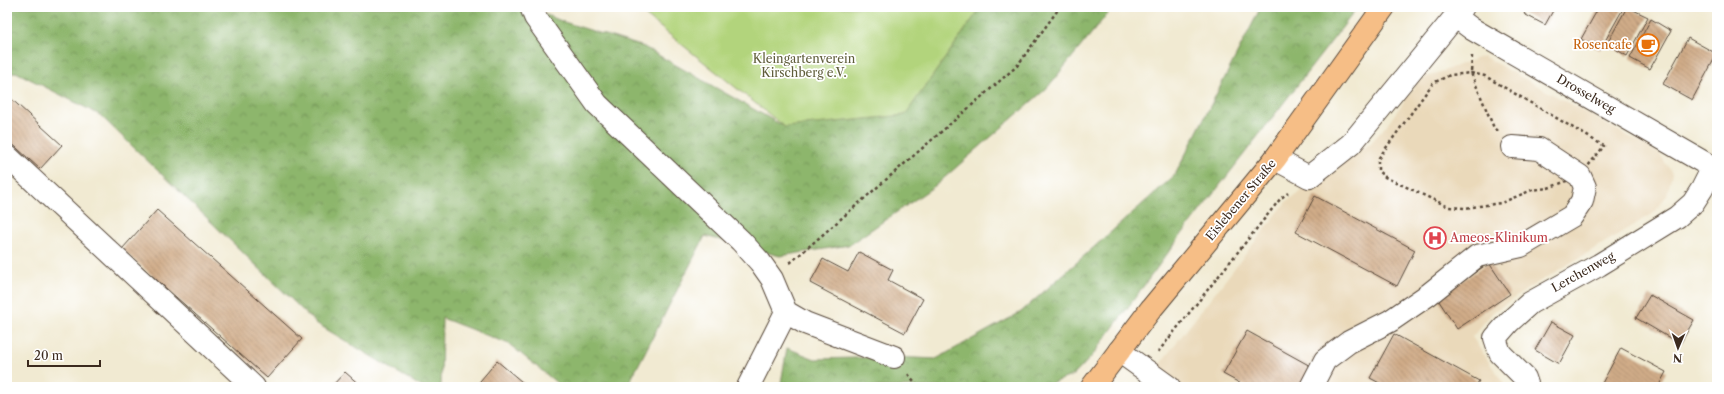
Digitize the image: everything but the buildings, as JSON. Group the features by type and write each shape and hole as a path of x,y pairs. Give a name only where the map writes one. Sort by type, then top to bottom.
{"main road":[{"name":"Eislebener Straße","path":"1092,387 1151,309 1275,159 1384,7"}],"street":[{"path":"532,7 535,17 596,104 741,241 760,262 772,279 786,312 805,323 894,358"},
{"path":"1275,159 1309,177 1351,144 1464,18"},
{"name":"Drosselweg","path":"1464,18 1715,168"},
{"path":"1311,387 1325,360 1350,342 1390,320 1422,299 1477,256 1521,246 1572,216 1582,201 1585,187 1580,176 1539,149 1512,147"},
{"path":"7,156 254,387"},
{"name":"Lerchenweg","path":"1531,384 1500,353 1495,338 1530,302 1599,265 1677,217 1693,202 1715,168"},
{"path":"748,387 786,312"},
{"path":"1119,351 1169,387"}],"path":[{"path":"772,279 1017,66 1060,7"},
{"path":"1464,18 1471,73 1494,128 1512,147"},
{"path":"1471,73 1485,76 1604,146 1580,176 1548,188 1532,190 1501,203 1465,208 1449,207 1385,177 1378,171 1378,159 1433,83 1450,75 1471,73"},
{"path":"1144,369 1281,198 1309,177"}],"shaded area":[{"name":"Ameos-Klinikum","path":"1483,56 1659,153 1672,173 1667,195 1654,213 1529,288 1493,312 1472,337 1506,387 1142,387 1286,202 1371,143 1390,121 1419,80"}],"green space":[{"path":"7,7 526,7 564,22 644,47 785,127 905,115 981,7 1113,7 1047,88 936,185 849,245 780,256 705,236 627,387 562,387 509,344 442,318 441,387 422,387 316,323 100,115 16,72 7,75"},
{"name":"Kleingartenverein Kirschberg e.V.","path":"635,7 981,7 905,115 785,127"},
{"path":"1261,7 1358,7 1179,238 1092,356 1074,375 1042,387 783,387 781,383 787,348 815,359 894,357 936,359 1021,312 1175,175"}],"place":[{"name":"Rosencafe","path":"1648,45"},
{"name":"Ameos-Klinikum","path":"1435,238"}]}
